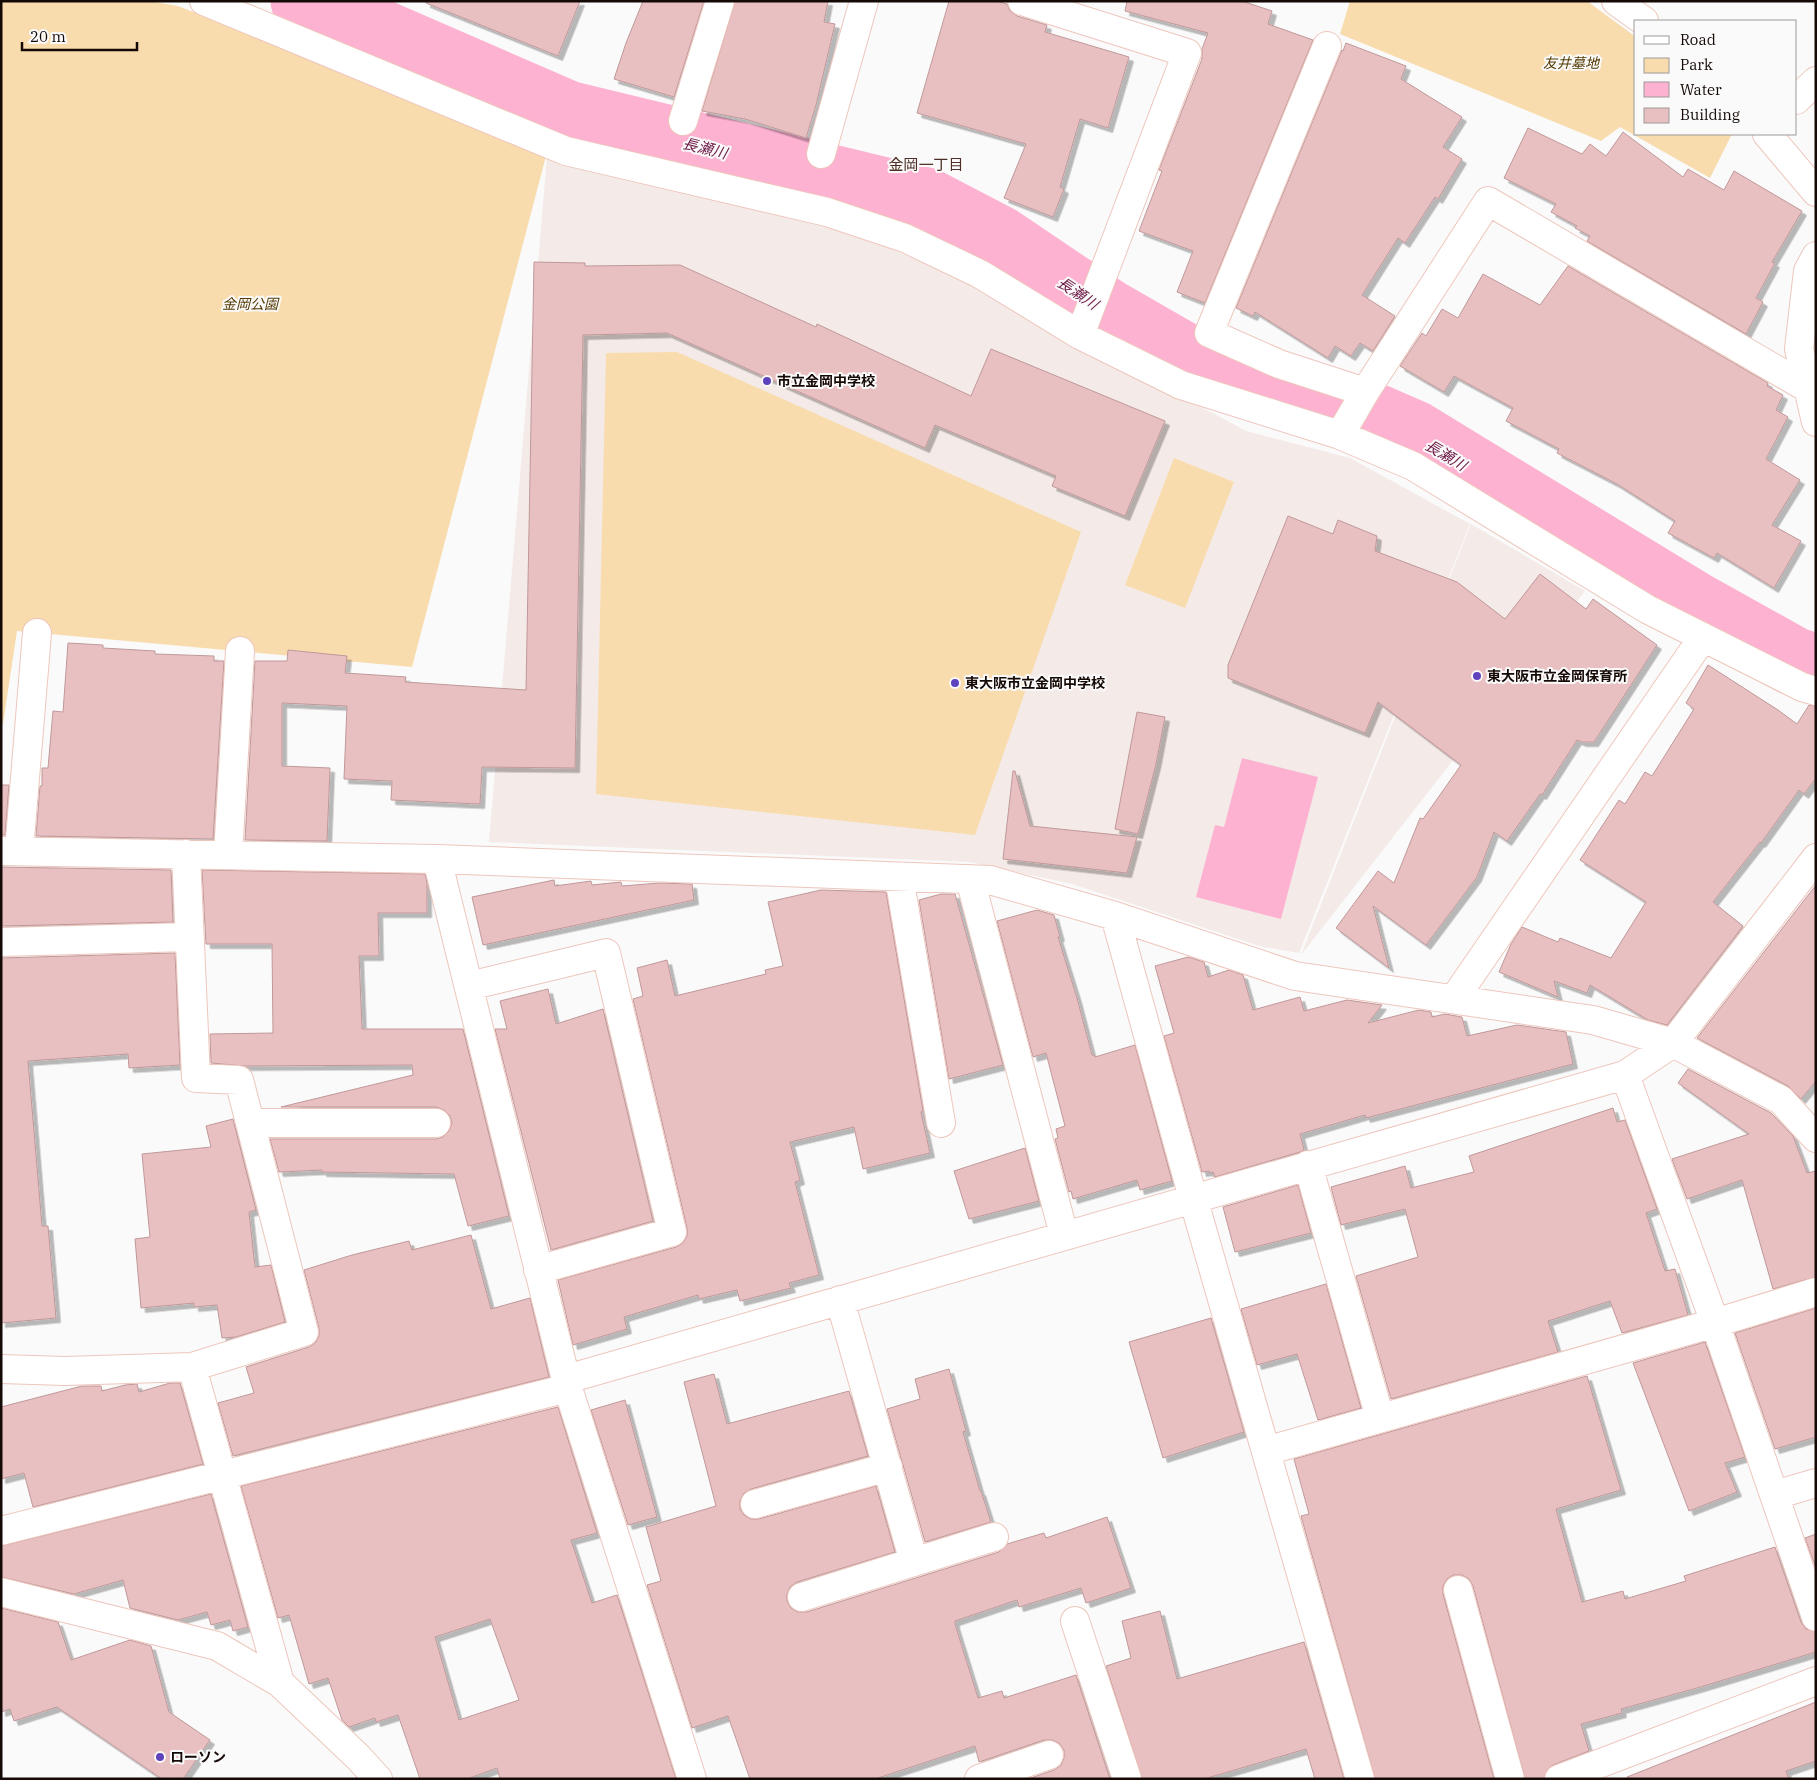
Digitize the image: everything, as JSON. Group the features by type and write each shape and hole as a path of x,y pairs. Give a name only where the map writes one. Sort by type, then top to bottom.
{"street":[{"path":"204,1 566,151 827,212 905,238 1084,326 1181,385 1353,412"},
{"path":"683,121 720,1"},
{"path":"821,154 864,1"},
{"path":"1022,1 1187,53 1084,326"},
{"path":"1616,1 1643,20"},
{"path":"1327,46 1209,333 1279,364 1353,412 1413,466 1647,609 1802,687 1816,691"},
{"path":"1797,99 1816,81"},
{"path":"1768,135 1816,192"},
{"path":"1353,412 1488,202 1808,389"},
{"path":"1816,256 1808,271 1799,350 1816,422"},
{"path":"37,633 10,851 437,859 990,880 1115,916 1295,976 1593,1020 1672,1043 1781,1100 1816,1138"},
{"path":"1454,999 1703,637"},
{"path":"228,855 240,651"},
{"path":"1,1368 65,1371 192,1367 304,1332 240,1080 196,1078 186,854"},
{"path":"568,1388 567,1379 1625,1075 1672,1043 1816,858"},
{"path":"437,859 568,1388 692,1779"},
{"path":"900,877 941,1123"},
{"path":"970,879 1064,1235"},
{"path":"1115,916 1193,1198 1360,1779"},
{"path":"1,942 189,937"},
{"path":"468,986 606,954 672,1232 538,1270"},
{"path":"1625,1075 1715,1323 1816,1617"},
{"path":"250,1123 436,1122"},
{"path":"1308,1165 1380,1418"},
{"path":"1266,1451 1715,1323 1816,1292"},
{"path":"840,1300 914,1562"},
{"path":"192,1367 280,1683"},
{"path":"1,1531 568,1388"},
{"path":"755,1504 888,1467"},
{"path":"1775,1495 1816,1483"},
{"path":"802,1597 994,1537"},
{"path":"1458,1590 1510,1779"},
{"path":"1,1592 217,1646 280,1683 358,1757 378,1779"},
{"path":"1076,1621 1127,1779"},
{"path":"1559,1779 1816,1681"},
{"path":"981,1778 1048,1755"}],"shaded area":[{"name":"東大阪市立金岡中学校","path":"547,157 849,231 977,286 1246,431 1350,458 1470,524 1299,953 1259,946 1072,884 970,862 489,842"},
{"path":"1471,524 1585,591 1301,955"}],"green space":[{"name":"金岡公園","path":"1,1 149,1 178,6 546,156 412,667 17,631 3,724 1,724"},
{"name":"友井墓地","path":"1350,1 1587,1 1634,36 1634,135 1620,127 1601,141 1340,34"},
{"name":"友井墓地","path":"1634,135 1732,135 1710,178"},
{"path":"677,352 1081,532 975,835 596,794 606,353"},
{"path":"1174,458 1234,482 1185,608 1125,585"}],"water":[{"path":"1242,758 1318,777 1281,919 1196,897 1215,825 1224,827"}],"building":[{"path":"426,1 580,1 558,56 426,3"},
{"path":"643,1 704,1 674,97 614,79"},
{"path":"735,1 828,1 824,22 835,24 816,105 806,138 745,119 702,111"},
{"path":"949,1 996,1 1007,4 1010,11 1017,16 1047,25 1045,32 1129,57 1108,128 1080,119 1060,187 1064,189 1053,217 1004,198 1026,144 917,113"},
{"path":"1127,1 1242,1 1272,11 1268,24 1313,40 1205,303 1177,292 1193,251 1139,231 1162,171 1159,170 1202,59 1202,49 1208,33 1125,11"},
{"path":"1346,43 1406,66 1401,79 1462,117 1443,147 1462,159 1438,199 1435,197 1405,243 1398,238 1362,295 1395,316 1373,351 1360,343 1351,356 1335,346 1328,358 1255,312 1253,316 1236,308"},
{"path":"1528,128 1582,154 1590,144 1606,156 1623,132 1683,177 1688,169 1724,190 1734,171 1802,211 1772,262 1775,263 1756,298 1763,302 1746,334 1587,241 1590,236 1575,228 1577,226 1551,212 1556,204 1504,178"},
{"path":"534,262 585,263 585,266 680,265 816,327 817,324 971,396 991,349 1165,421 1125,516 1052,486 1056,476 935,425 925,448 667,333 583,335 575,768 482,767 480,804 391,800 392,781 344,779 347,706 282,703 282,766 330,768 327,841 245,840 255,661 287,661 288,650 347,656 345,673 406,677 405,682 526,690"},
{"path":"1568,266 1768,383 1767,386 1783,395 1776,410 1788,417 1766,459 1800,480 1772,525 1801,541 1774,588 1717,553 1714,558 1668,533 1675,521 1617,484 1557,453 1559,449 1506,421 1513,408 1454,376 1444,392 1400,366 1422,333 1426,336 1442,309 1458,318 1483,274 1540,305"},
{"path":"1288,516 1333,534 1338,520 1377,536 1375,551 1457,582 1505,619 1540,574 1586,609 1593,599 1657,645 1594,742 1577,740 1542,795 1540,794 1507,841 1494,832 1477,877 1426,945 1373,906 1389,968 1336,928 1378,871 1394,883 1420,818 1423,819 1461,765 1378,702 1365,733 1228,678 1228,665"},
{"path":"68,643 103,645 103,648 155,651 155,654 214,656 214,661 224,661 213,839 36,836 40,786 42,786 42,768 48,768 53,711 63,712"},
{"path":"1708,665 1797,724 1809,705 1816,706 1816,778 1804,794 1799,790 1761,843 1713,902 1743,926 1667,1025 1648,1020 1590,985 1587,993 1554,981 1558,997 1499,972 1511,944 1522,927 1558,942 1560,938 1611,958 1646,902 1580,860 1619,800 1625,804 1645,772 1652,776 1694,709 1686,703"},
{"path":"1137,712 1165,717 1156,764 1138,834 1115,829"},
{"path":"1013,771 1015,771 1030,826 1137,837 1127,873 1003,859"},
{"path":"1,785 9,785 5,835 1,835"},
{"path":"1,867 171,870 173,922 1,926"},
{"path":"202,870 425,874 427,883 427,913 378,913 379,956 359,956 362,1029 463,1029 509,1216 468,1226 454,1174 322,1172 322,1170 279,1172 270,1139 436,1139 443,1137 449,1131 452,1123 450,1116 444,1110 436,1107 281,1107 413,1075 412,1065 244,1066 211,1063 210,1034 273,1033 272,944 206,944"},
{"path":"554,880 555,886 591,881 592,885 621,882 622,886 660,883 692,884 694,900 483,945 472,897"},
{"path":"1816,885 1816,1081 1801,1099 1788,1086 1697,1038"},
{"path":"821,890 886,892 923,1111 921,1112 930,1153 863,1169 854,1127 790,1142 800,1180 795,1182 819,1275 789,1283 791,1288 740,1301 737,1290 699,1299 698,1295 624,1317 627,1329 573,1345 558,1280 676,1247 683,1243 687,1236 687,1228 633,999 643,996 637,968 667,960 675,996 766,974 765,970 783,966 768,902"},
{"path":"941,894 955,894 1003,1065 949,1079 919,900"},
{"path":"1037,910 1054,915 1060,937 1058,937 1092,1055 1095,1057 1135,1045 1172,1181 1140,1190 1137,1180 1073,1199 1071,1191 1069,1192 1055,1139 1058,1138 1056,1129 1065,1126 1046,1053 1033,1057 997,921"},
{"path":"175,953 180,1065 129,1068 128,1054 28,1061 42,1226 48,1226 56,1318 1,1323 1,958"},
{"path":"1188,957 1204,962 1208,977 1229,970 1243,975 1253,1010 1300,997 1304,1011 1347,1000 1382,1005 1368,1023 1419,1010 1431,1012 1432,1017 1445,1014 1462,1017 1467,1036 1517,1025 1566,1032 1573,1064 1366,1118 1365,1115 1300,1134 1304,1150 1215,1177 1213,1172 1202,1172 1164,1036 1174,1033 1155,966"},
{"path":"548,989 556,1024 603,1009 653,1221 551,1250 495,1029 507,1029 500,1001"},
{"path":"1688,1069 1771,1113 1793,1136 1807,1173 1816,1171 1816,1277 1773,1289 1742,1180 1687,1199 1672,1159 1749,1134 1678,1083"},
{"path":"1613,1108 1617,1122 1625,1120 1657,1209 1646,1213 1665,1271 1675,1269 1688,1315 1622,1333 1610,1301 1548,1321 1558,1352 1391,1399 1356,1276 1418,1257 1405,1209 1341,1225 1331,1187 1405,1166 1411,1188 1474,1172 1469,1156"},
{"path":"233,1119 256,1210 249,1212 255,1267 271,1265 285,1322 236,1337 222,1338 217,1305 194,1307 194,1303 141,1308 135,1239 150,1237 142,1154 211,1147 206,1126"},
{"path":"1025,1148 1039,1201 969,1219 954,1171"},
{"path":"1298,1185 1311,1233 1235,1252 1223,1207"},
{"path":"471,1235 491,1309 530,1298 549,1377 233,1456 218,1403 254,1393 246,1367 309,1347 315,1343 319,1336 319,1328 304,1270 352,1255 409,1241 412,1250"},
{"path":"1326,1284 1361,1408 1318,1420 1297,1354 1257,1365 1241,1309"},
{"path":"1816,1308 1816,1437 1775,1449 1735,1333"},
{"path":"1211,1318 1244,1432 1163,1458 1129,1342"},
{"path":"1705,1342 1745,1457 1725,1463 1737,1492 1689,1511 1633,1363"},
{"path":"949,1369 966,1431 963,1432 991,1522 925,1542 887,1409 920,1399 915,1379"},
{"path":"714,1374 727,1424 849,1391 868,1456 751,1489 744,1493 740,1501 740,1509 744,1515 751,1519 759,1519 876,1486 895,1552 797,1582 790,1587 787,1601 791,1608 798,1612 807,1612 999,1552 1007,1544 1044,1533 1046,1538 1107,1517 1131,1588 1086,1603 1081,1588 1019,1607 1017,1600 955,1621 955,1624 978,1698 1002,1691 1004,1698 1076,1675 1110,1779 1028,1779 1054,1770 1061,1765 1064,1758 1064,1750 1059,1743 1052,1740 1044,1740 979,1762 975,1746 875,1779 750,1779 728,1716 692,1728 647,1585 661,1581 646,1527 716,1506 684,1382"},
{"path":"1587,1376 1621,1490 1556,1509 1582,1602 1623,1591 1625,1599 1686,1581 1684,1576 1775,1547 1801,1622 1806,1629 1816,1632 1816,1652 1621,1709 1622,1713 1581,1724 1589,1751 1553,1765 1547,1770 1544,1779 1525,1779 1473,1586 1469,1579 1462,1575 1453,1575 1447,1579 1443,1586 1443,1594 1494,1779 1375,1779 1301,1516 1309,1514 1294,1459"},
{"path":"170,1383 180,1383 203,1464 33,1507 24,1473 1,1479 1,1407 82,1386 101,1386 102,1391 137,1384 139,1392"},
{"path":"625,1400 657,1517 628,1525 591,1410"},
{"path":"558,1407 597,1533 571,1540 592,1603 617,1595 676,1779 500,1779 497,1768 467,1779 420,1779 398,1715 376,1722 375,1718 349,1727 342,1720 328,1678 309,1684 289,1615 278,1618 241,1486","holes":["490,1619 519,1700 459,1720 435,1637"]},
{"path":"211,1494 248,1627 233,1631 230,1620 211,1625 207,1612 178,1620 130,1608 123,1580 74,1594 1,1577 1,1546"},
{"path":"1816,1534 1816,1568 1805,1538"},
{"path":"1,1608 58,1622 71,1660 130,1640 151,1646 169,1712 210,1740 183,1779 162,1779 57,1707 14,1721 10,1709 1,1712"},
{"path":"1160,1611 1177,1679 1304,1642 1344,1779 1315,1779 1306,1749 1204,1779 1142,1779 1106,1666 1131,1658 1122,1621"},
{"path":"1816,1702 1816,1761 1786,1771 1789,1779 1627,1779 1627,1777"}],"waterway":[{"name":"長瀬川","path":"305,1 567,115 926,202 997,239 1107,313 1194,363 1375,418 1414,435 1691,604 1793,661 1816,669"}],"place":[{"name":"市立金岡中学校","path":"767,381"},
{"name":"東大阪市立金岡保育所","path":"1477,676"},
{"name":"東大阪市立金岡中学校","path":"955,683"},
{"name":"ローソン","path":"160,1757"}],"district":[{"name":"金岡一丁目","path":"926,164"}]}
